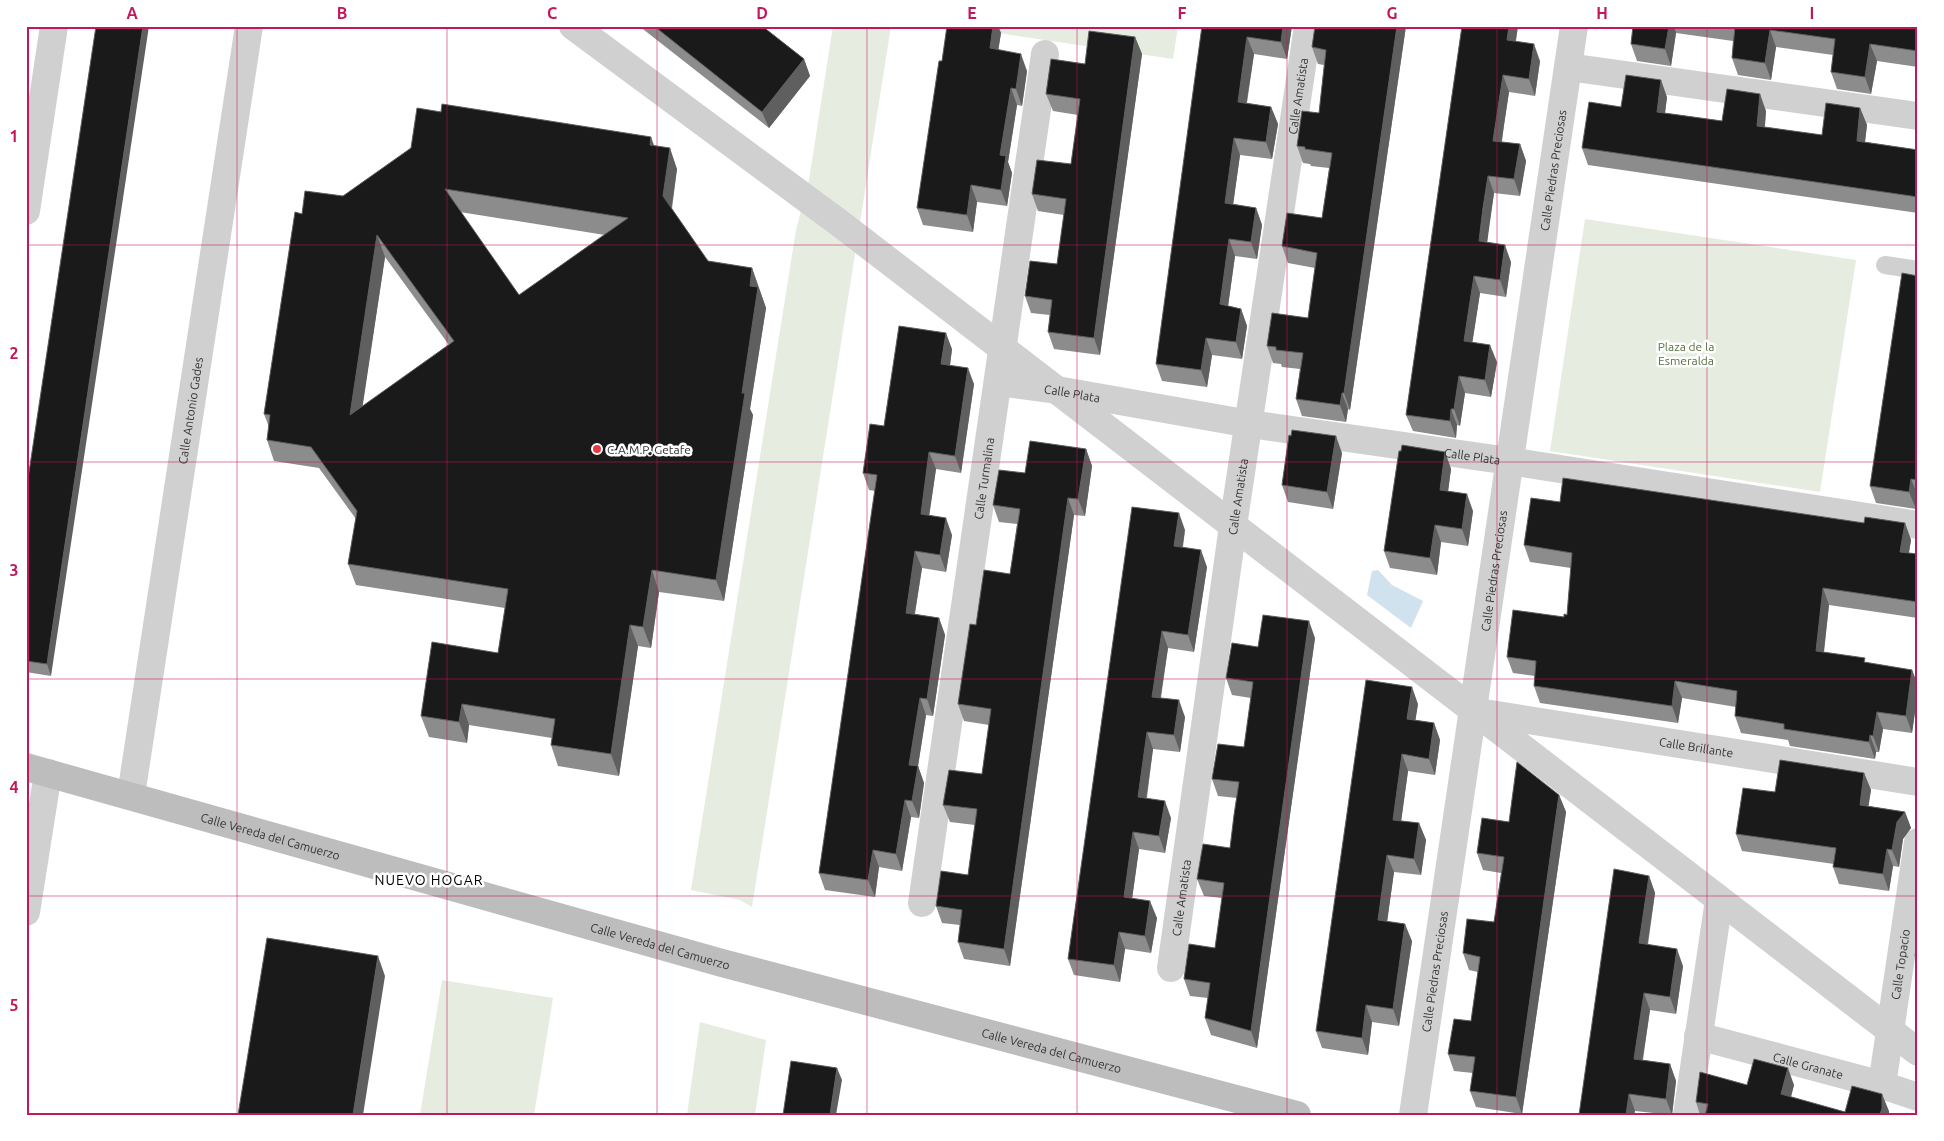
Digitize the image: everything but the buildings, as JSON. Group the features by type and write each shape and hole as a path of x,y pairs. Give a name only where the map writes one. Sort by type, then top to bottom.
{"street":[{"path":"26,211 54,26"},
{"name":"Calle Antonio Gades","path":"131,795 249,26"},
{"path":"573,26 842,225 1918,1052"},
{"name":"Calle Amatista","path":"1171,968 1308,26"},
{"name":"Calle Piedras Preciosas","path":"1413,1115 1574,26"},
{"name":"Calle Turmalina","path":"922,903 1045,54"},
{"path":"1568,67 1918,116"},
{"name":"Calle Plata","path":"998,382 1056,390 1250,424 1918,525"},
{"name":"Calle Brillante","path":"1474,712 1918,782"},
{"path":"26,912 37,770"},
{"name":"Calle Vereda del Camuerzo","path":"37,770 131,795 712,961 1297,1115"},
{"name":"Calle Topacio","path":"1882,1085 1918,842"},
{"path":"1687,1115 1719,900"},
{"name":"Calle Granate","path":"1698,1036 1882,1085 1918,1097"}],"lane":[{"path":"1884,265 1918,270"}],"green space":[{"path":"833,26 891,26 752,907 740,900 691,890 796,230 809,180"},
{"path":"950,26 1178,26 1173,59"},
{"name":"Plaza de la Esmeralda","path":"1585,219 1856,260 1820,492 1550,451"},
{"path":"442,980 553,998 534,1115 420,1115"},
{"path":"700,1022 766,1040 755,1115 687,1115"}],"water":[{"path":"1378,570 1392,585 1423,601 1411,628 1367,595 1372,571"}],"place":[{"name":"C.A.M.P. Getafe","path":"597,449"}],"district":[{"name":"NUEVO HOGAR","path":"429,880"}]}
